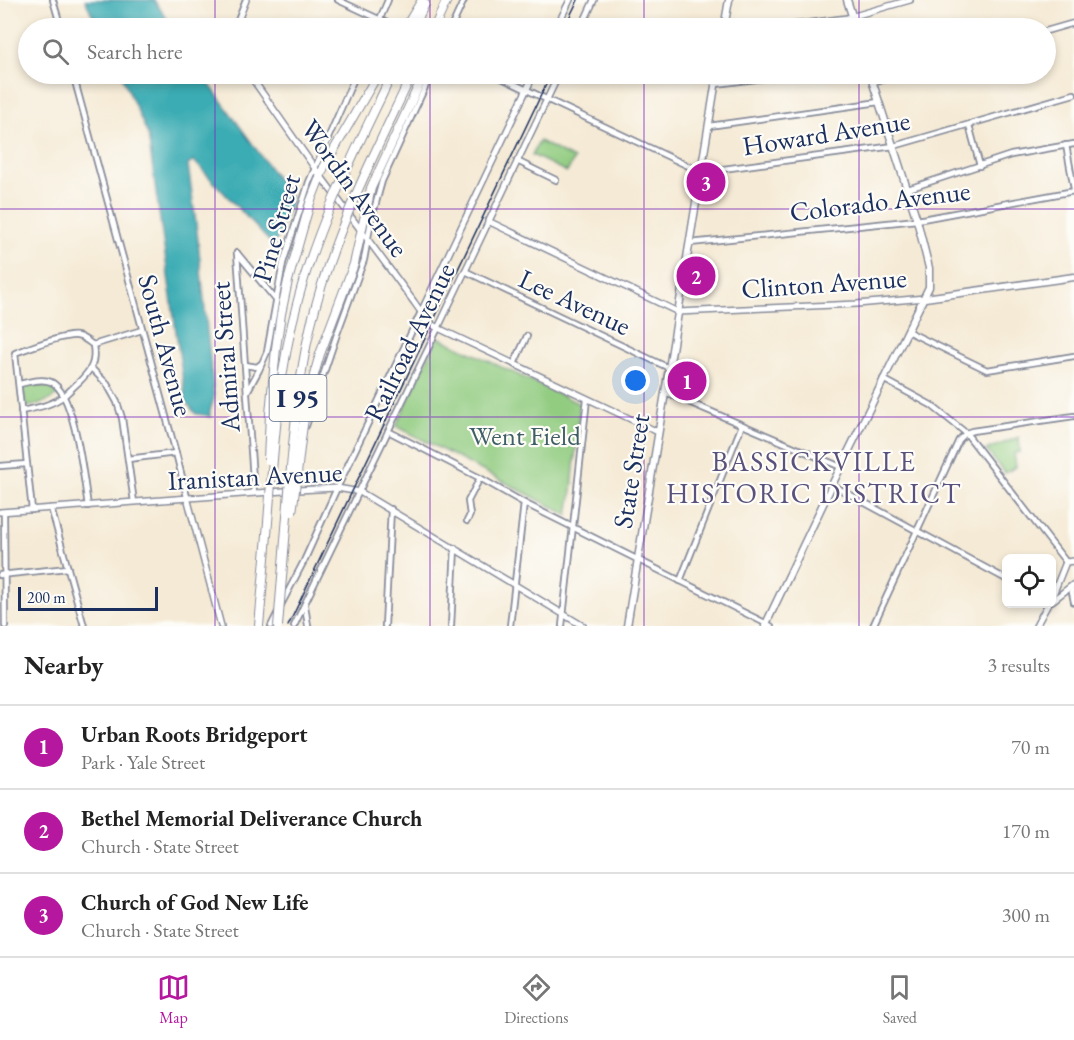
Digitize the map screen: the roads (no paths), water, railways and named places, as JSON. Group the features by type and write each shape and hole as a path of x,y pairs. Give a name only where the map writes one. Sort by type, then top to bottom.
{"highway":[{"path":"412,18 424,0"},
{"path":"417,18 424,0"},
{"path":"439,16 447,0"},
{"path":"266,547 270,414 276,348 285,297 306,216 321,175 372,84"},
{"name":"I 95","path":"259,626 281,382 297,301 312,253 331,205 387,84"},
{"name":"I 95","path":"278,626 298,395 315,307 341,227 407,84"},
{"path":"282,579 308,396 320,354 354,264 374,182 418,84"}],"main road":[{"path":"726,18 729,0"},
{"path":"847,0 852,17"},
{"name":"State Street","path":"627,626 716,84"},
{"path":"768,625 832,485 928,290 930,277 917,220 874,84"},
{"name":"Clinton Avenue","path":"925,298 1074,277"}],"street":[{"path":"53,0 58,18"},
{"path":"239,18 246,0"},
{"path":"339,0 376,18"},
{"path":"381,18 388,0"},
{"path":"456,18 464,0"},
{"path":"561,18 570,0"},
{"path":"585,18 594,0"},
{"path":"845,18 910,0"},
{"path":"1056,28 1074,23"},
{"name":"South Avenue","path":"76,84 221,626"},
{"name":"Wordin Avenue","path":"256,84 422,312 424,320 658,432"},
{"name":"Pine Street","path":"247,392 267,352 283,263 314,166 351,84"},
{"path":"297,490 304,432 364,260 382,181 426,84"},
{"path":"514,84 701,172"},
{"name":"Railroad Avenue","path":"271,626 530,84"},
{"name":"Railroad Avenue","path":"294,626 554,84"},
{"name":"Howard Avenue","path":"701,172 894,146 1074,94"},
{"path":"709,126 879,102"},
{"path":"969,125 980,166"},
{"path":"908,189 1011,155 1074,144"},
{"path":"1066,145 1074,190"},
{"path":"517,161 556,180"},
{"name":"Colorado Avenue","path":"690,243 917,220 1074,190"},
{"name":"Clinton Avenue","path":"488,221 678,312 857,304 925,298"},
{"name":"Admiral Street","path":"254,493 237,253 276,300"},
{"name":"Lee Avenue","path":"465,271 669,368"},
{"path":"93,345 142,330"},
{"path":"907,331 987,370 1074,356"},
{"path":"21,411 39,408 64,396 91,368 95,356 93,345 76,336 65,337 15,353 19,384 21,411 32,510"},
{"path":"514,364 527,336"},
{"path":"245,365 257,367 261,364"},
{"path":"91,368 105,381 117,402 122,418 135,502"},
{"path":"883,379 931,405 966,433 1066,562"},
{"path":"19,384 49,381 57,386 64,396 74,429 88,506"},
{"path":"665,392 841,467"},
{"path":"562,626 587,399"},
{"path":"873,626 959,440 972,430 1074,416"},
{"path":"680,581 742,425"},
{"path":"388,431 524,503 768,625"},
{"path":"128,459 176,453"},
{"path":"0,466 27,464"},
{"path":"468,521 470,515 468,501 480,478"},
{"path":"832,485 1002,577"},
{"name":"Iranistan Avenue","path":"2,512 297,490 337,488 360,492 583,626"},
{"path":"510,626 524,503"},
{"path":"51,508 84,626"},
{"path":"385,626 391,509"},
{"path":"2,512 5,626"},
{"path":"451,626 455,548"},
{"path":"1066,562 1074,561"},
{"path":"1056,586 1066,562"},
{"path":"3,575 68,568"},
{"path":"1056,596 1072,586 1074,602"},
{"path":"305,604 308,626"},
{"path":"1036,626 1046,608"}],"water":[{"path":"85,0 154,0 166,18 94,18"},
{"path":"125,84 209,84 292,199 274,246 194,161 188,165 214,398 210,417 196,414 186,402 148,135"}],"railway":[{"path":"569,18 578,0"},
{"path":"288,626 546,84"}],"place":[{"name":"Church of God New Life","path":"706,182"},
{"name":"Bethel Memorial Deliverance Church","path":"696,276"},
{"name":"Urban Roots Bridgeport","path":"687,381"}],"district":[{"name":"BASSICKVILLE HISTORIC DISTRICT","path":"814,477"}],"park label":[{"name":"Went Field","path":"525,435"}]}
